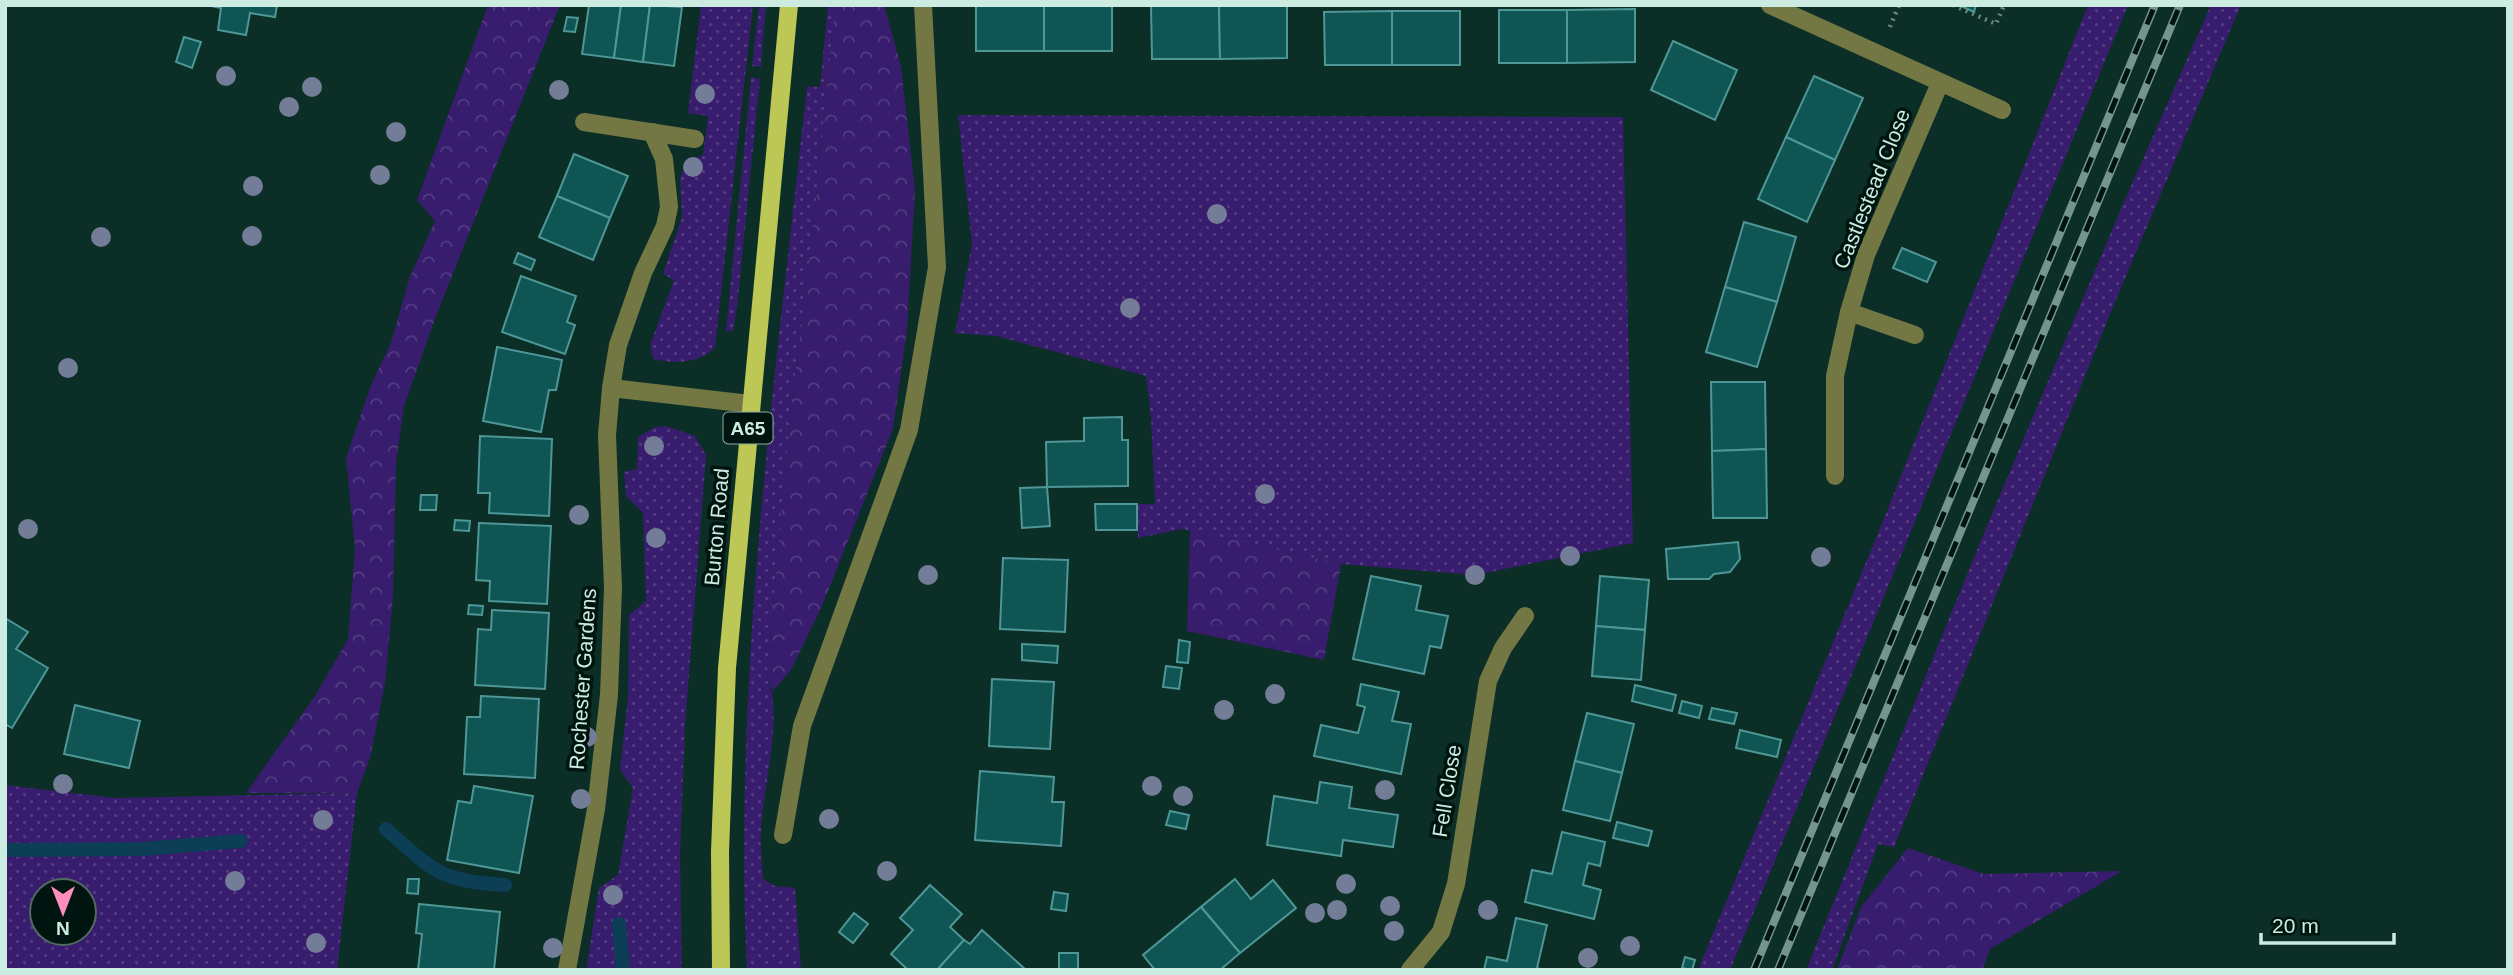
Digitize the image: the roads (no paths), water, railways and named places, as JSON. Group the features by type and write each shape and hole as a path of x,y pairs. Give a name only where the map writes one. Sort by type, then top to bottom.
{"main road":[{"name":"Burton Road","path":"721,970 720,852 727,668 789,5"}],"street":[{"path":"783,835 802,726 909,430 937,267 923,5"},
{"path":"1770,5 2002,110"},
{"name":"Castlestead Close","path":"1835,476 1835,376 1849,313 1866,255 1940,83"},
{"path":"584,122 695,139"},
{"name":"Rochester Gardens","path":"567,970 596,809 609,695 614,588 607,435 611,388 618,345 643,273 665,226 669,206 664,159 652,132"},
{"path":"1849,313 1915,335"},
{"path":"611,388 750,404"},
{"name":"Fell Close","path":"1410,970 1441,932 1456,884 1488,681 1503,648 1525,616"}],"waterway":[{"path":"386,829 439,872 465,881 505,885"},
{"path":"9,850 142,849 241,841"},
{"path":"619,924 623,970"}],"railway":[{"path":"1754,970 2155,5"},
{"path":"1778,970 2180,5"}]}
